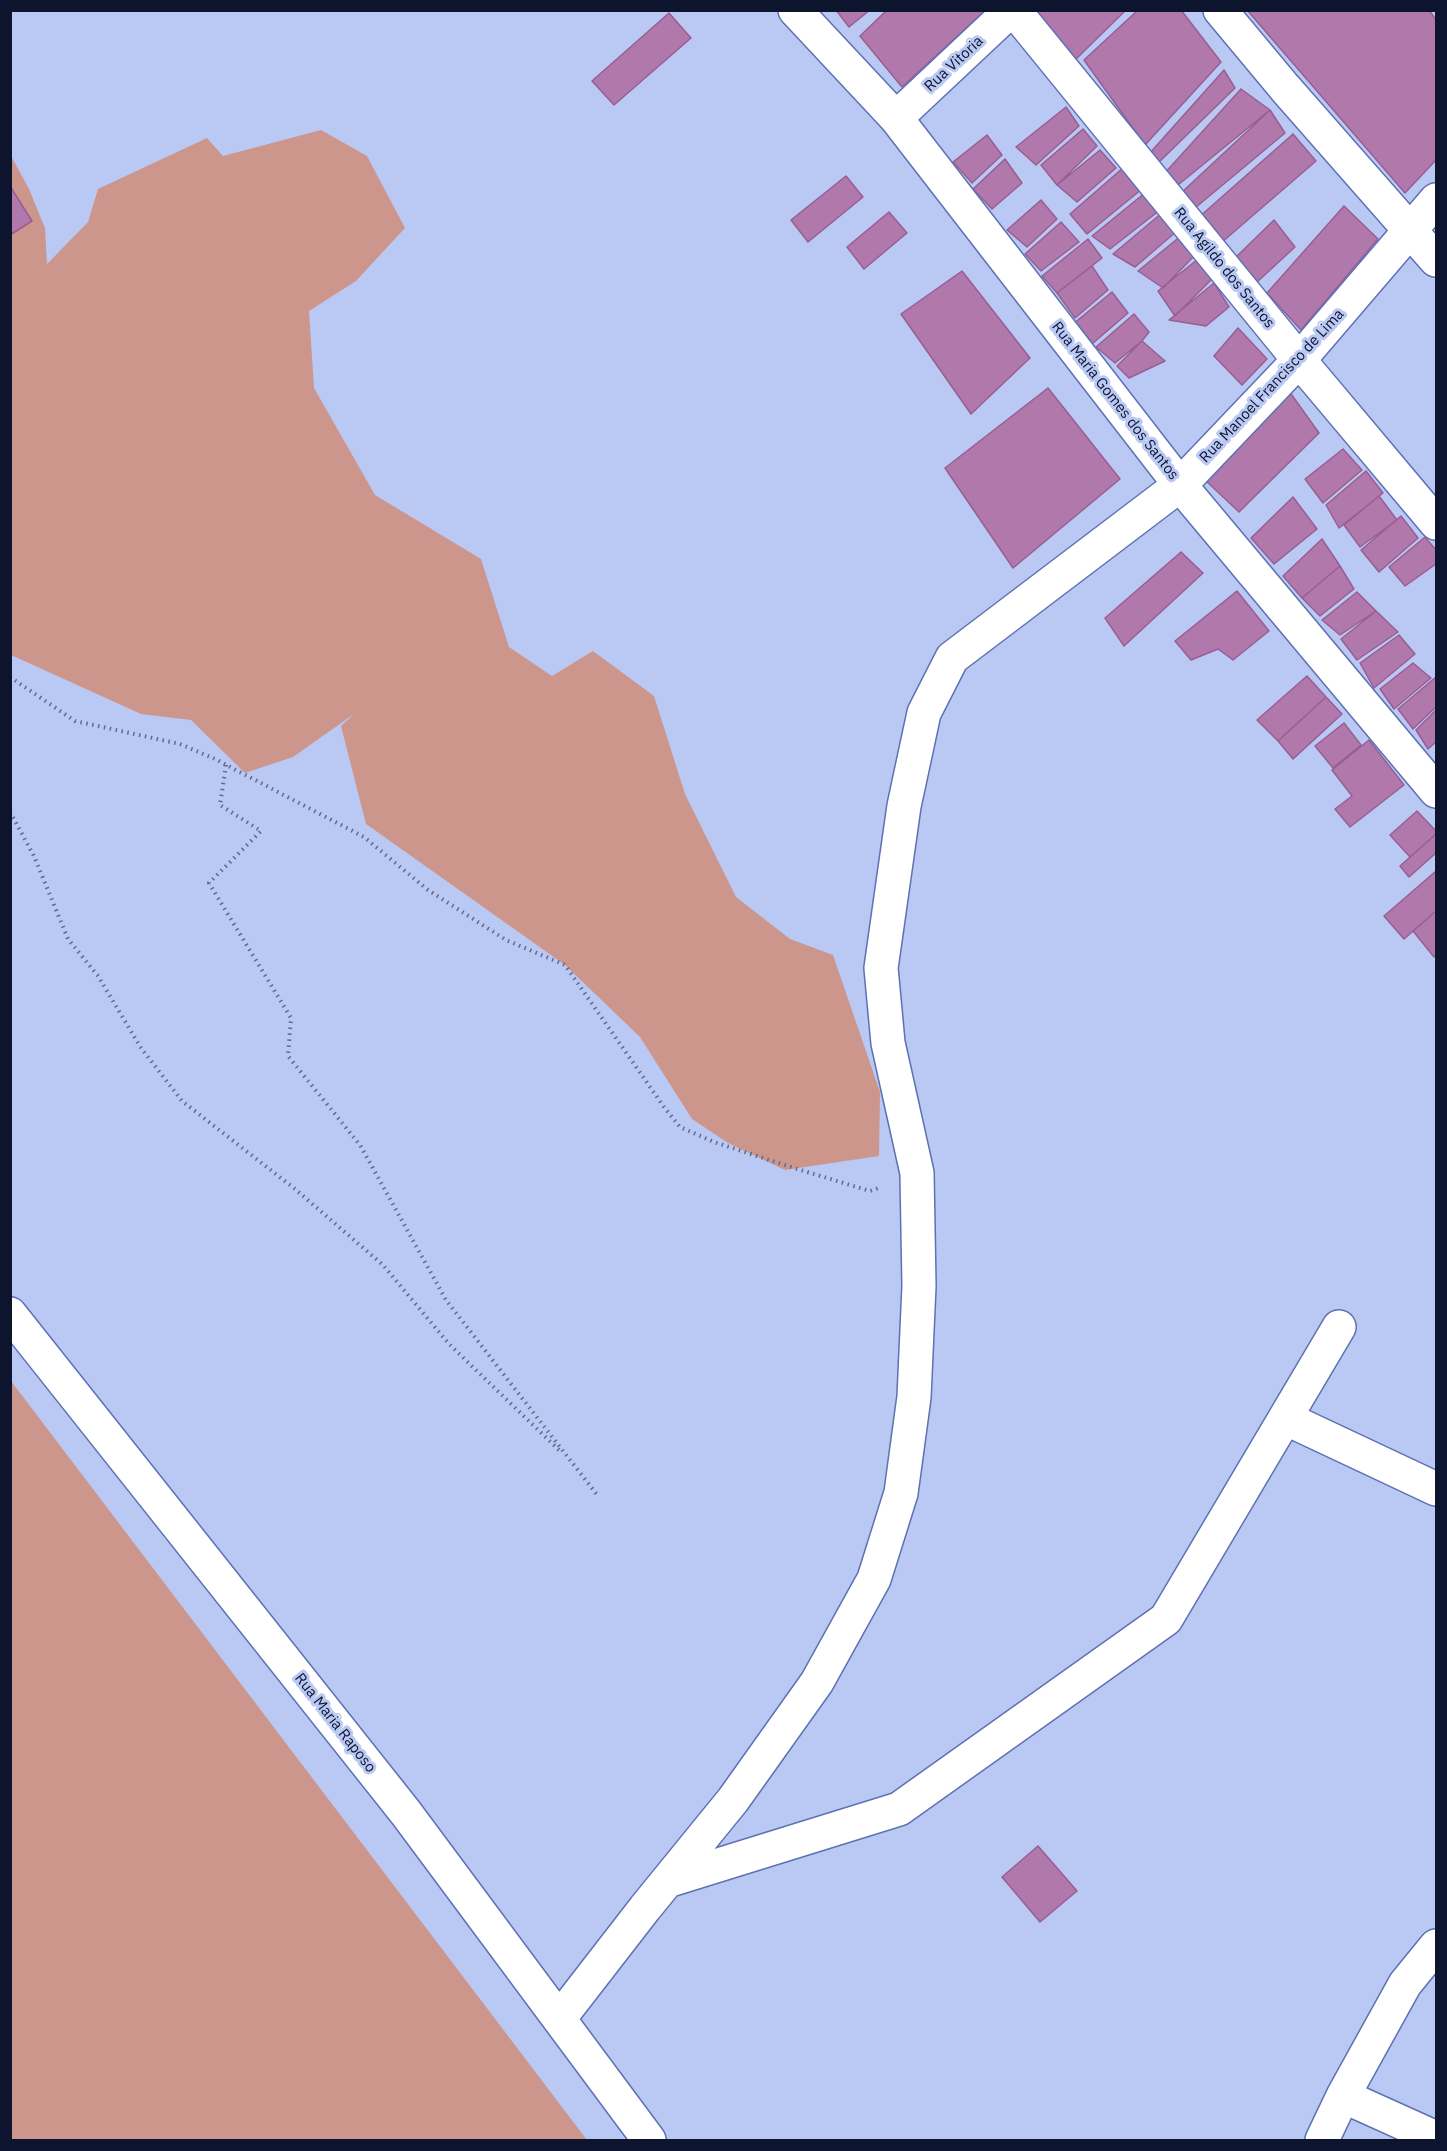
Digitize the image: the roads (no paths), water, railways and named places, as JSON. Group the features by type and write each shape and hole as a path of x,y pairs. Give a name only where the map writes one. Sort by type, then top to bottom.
{"street":[{"name":"Rua Maria Gomes dos Santos","path":"795,10 896,118 1180,485 1437,790"},
{"name":"Rua Vitoria","path":"896,118 1013,10"},
{"name":"Rua Agildo dos Santos","path":"1013,10 1299,360 1437,523"},
{"path":"1220,10 1285,88 1437,260"},
{"name":"Rua Manoel Francisco de Lima","path":"559,2019 734,1800 817,1682 874,1579 901,1493 914,1396 919,1286 916,1173 888,1043 881,968 904,806 924,713 952,658 1180,485 1299,360 1437,200"},
{"name":"Rua Maria Raposo","path":"10,1314 406,1813 649,2140"},
{"path":"667,1881 899,1809 1166,1619 1339,1327"},
{"path":"1285,1418 1437,1490"},
{"path":"1322,2140 1343,2096 1405,1984 1437,1946"},
{"path":"1343,2096 1437,2138"}]}
